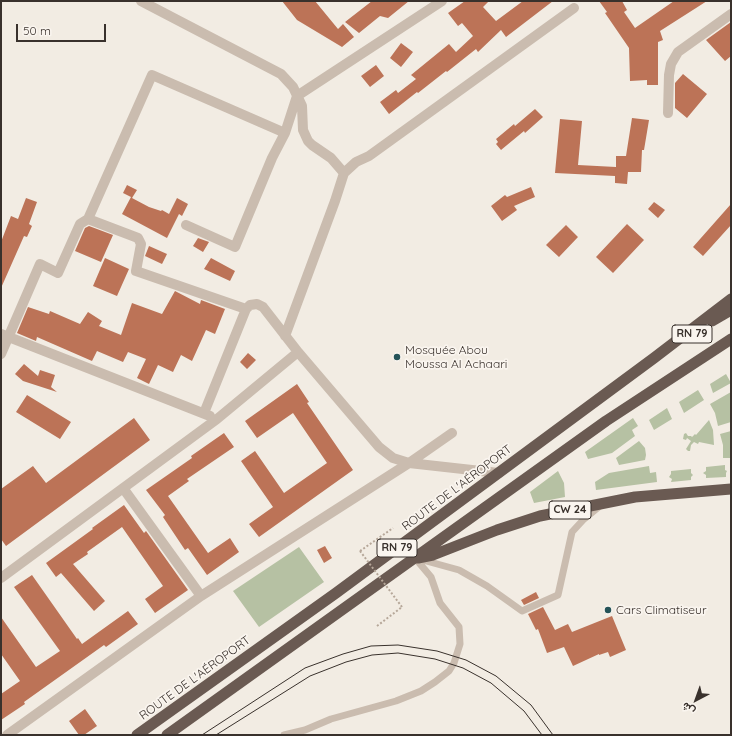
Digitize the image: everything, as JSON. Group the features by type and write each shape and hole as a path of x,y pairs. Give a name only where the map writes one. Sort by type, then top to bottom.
{"highway":[{"name":"ROUTE DE L'AÉROPORT","path":"137,735 336,594 731,299"},
{"name":"RN 79","path":"654,358 731,310"},
{"name":"RN 79","path":"167,735 606,421 731,339"},
{"name":"CW 24","path":"415,558 433,555 497,530 540,516 635,497 731,489"}],"street":[{"path":"141,1 281,74 293,87 302,106 303,130 308,141 312,146 331,158 344,173"},
{"path":"186,225 235,248 272,158 285,133 297,96 442,1"},
{"path":"285,336 335,202 344,173 356,162 369,156 574,8"},
{"path":"668,113 669,75 671,64 678,52 731,14"},
{"path":"1,354 4,335 40,264 58,272 80,224 88,220 152,75 285,133"},
{"path":"88,220 138,238 141,244 136,271 246,309"},
{"path":"204,413 246,309 252,304 257,304 261,306 379,447 393,458 409,463 499,473"},
{"path":"4,335 217,419"},
{"path":"1,578 217,419 298,352"},
{"path":"7,735 201,596 409,463 452,433"},
{"path":"123,488 201,596"}],"lane":[{"path":"415,558 459,570 487,586 522,611 558,595 572,532 584,519 605,502"},
{"path":"284,735 305,730 331,720 396,701 421,691 449,671 454,663 460,644 459,627 440,603 431,577 415,558"}],"path":[{"path":"377,626 402,607 360,551 393,528"}],"green space":[{"path":"726,374 731,383 713,393 710,384"},
{"path":"698,390 704,400 684,413 679,402"},
{"path":"731,392 731,422 718,426 715,413 710,404"},
{"path":"667,408 672,419 654,430 649,420"},
{"path":"633,418 638,426 632,430 635,436 612,453 588,459 585,452"},
{"path":"709,420 713,430 714,445 699,442 698,444 694,442 691,445 690,451 688,451 686,449 691,441 687,438 686,440 683,439 684,434 686,433 688,436 692,437 695,434 696,435"},
{"path":"731,431 731,458 723,458 723,445 720,434"},
{"path":"639,441 645,448 645,460 619,465 616,458"},
{"path":"725,465 725,470 727,471 726,477 706,478 706,475 703,473 706,471 706,467"},
{"path":"649,466 650,473 656,472 657,482 596,490 595,482 609,473"},
{"path":"691,469 691,473 693,475 691,480 671,482 672,479 669,477 671,471"},
{"path":"558,471 564,483 565,497 534,503 530,492"},
{"path":"299,547 324,582 259,627 233,591"}],"building":[{"path":"282,1 315,1 338,29 343,24 354,37 342,47 297,20"},
{"path":"372,1 409,1 388,18 380,16 359,33 345,22"},
{"path":"465,1 489,1 483,7 496,21 523,1 553,1 506,37 501,30 478,52 476,49 389,114 380,102 396,90 398,93 416,79 411,75 449,44 456,52 473,36 462,23 458,26 448,13"},
{"path":"599,1 622,1 627,10 624,12 635,28 674,1 707,1 660,31 663,40 658,42 658,85 647,85 647,80 630,81 629,48 605,13 607,12"},
{"path":"731,22 731,56 725,61 706,40"},
{"path":"401,43 413,52 401,67 390,58"},
{"path":"376,65 384,76 370,87 361,76"},
{"path":"683,74 707,94 687,118 675,108 675,83"},
{"path":"535,109 543,117 525,133 524,131 501,150 496,144 498,142 496,139 514,124 515,126"},
{"path":"632,118 649,120 644,150 642,150 641,172 628,172 627,184 615,183 615,176 555,173 560,119 582,121 578,165 616,167 616,156 626,156"},
{"path":"127,185 137,190 132,198 149,207 162,210 169,214 177,198 188,204 182,216 179,214 167,238 122,214 131,197 123,193"},
{"path":"531,187 535,197 514,206 517,210 502,221 491,206 505,195 507,197"},
{"path":"26,198 37,202 29,224 32,226 27,237 24,236 1,288 1,242 11,216 18,219"},
{"path":"654,202 665,210 658,218 648,209"},
{"path":"731,204 731,225 703,256 693,247"},
{"path":"627,224 644,240 613,273 596,257"},
{"path":"566,225 578,237 559,257 546,245"},
{"path":"89,226 113,235 101,262 75,251 85,228"},
{"path":"198,238 209,242 203,252 193,246"},
{"path":"149,246 167,254 162,264 145,256"},
{"path":"105,258 129,269 117,296 93,286"},
{"path":"211,258 235,271 230,281 204,269"},
{"path":"175,291 200,304 201,300 225,309 215,334 206,330 192,361 181,355 173,372 158,365 149,384 137,378 146,359 128,352 123,362 97,351 92,361 37,337 36,341 17,333 28,307 49,314 50,311 80,324 88,312 102,321 99,326 121,335 132,303 162,314"},
{"path":"248,353 256,360 247,369 240,362"},
{"path":"24,364 38,376 40,370 55,375 51,387 57,392 23,381 15,374"},
{"path":"297,384 309,402 307,403 353,470 259,537 249,524 273,507 241,461 255,451 284,493 327,463 293,413 257,438 245,421"},
{"path":"27,395 71,422 60,439 16,412"},
{"path":"134,418 150,440 6,546 1,539 1,489 33,466 46,483"},
{"path":"224,433 234,447 187,479 189,481 168,496 208,553 230,538 239,552 207,575 188,548 185,550 163,517 165,515 146,490 192,458 191,456"},
{"path":"124,505 144,533 146,531 188,590 155,613 145,599 163,586 122,527 73,564 105,601 94,611 61,573 56,577 46,563"},
{"path":"325,546 332,558 324,563 317,550"},
{"path":"32,575 82,644 128,611 138,624 106,647 104,645 1,720 1,694 20,681 1,654 1,617 36,667 60,651 14,587"},
{"path":"536,592 539,598 524,605 521,600"},
{"path":"543,607 555,630 568,624 572,632 612,616 626,650 610,657 608,652 599,654 573,666 564,647 547,653 538,629 536,630 528,614"},
{"path":"85,709 97,726 84,735 79,735 69,721"}],"tram line":[{"path":"202,735 305,668 343,654 371,646 398,645 437,651 466,660 496,676 531,705 553,735"},
{"path":"216,735 310,676 346,662 372,655 398,653 435,659 463,668 491,683 524,711 542,735"}],"place":[{"name":"Mosquée Abou Moussa Al Achaari","path":"397,357"},
{"name":"Cars Climatiseur","path":"608,610"}]}
